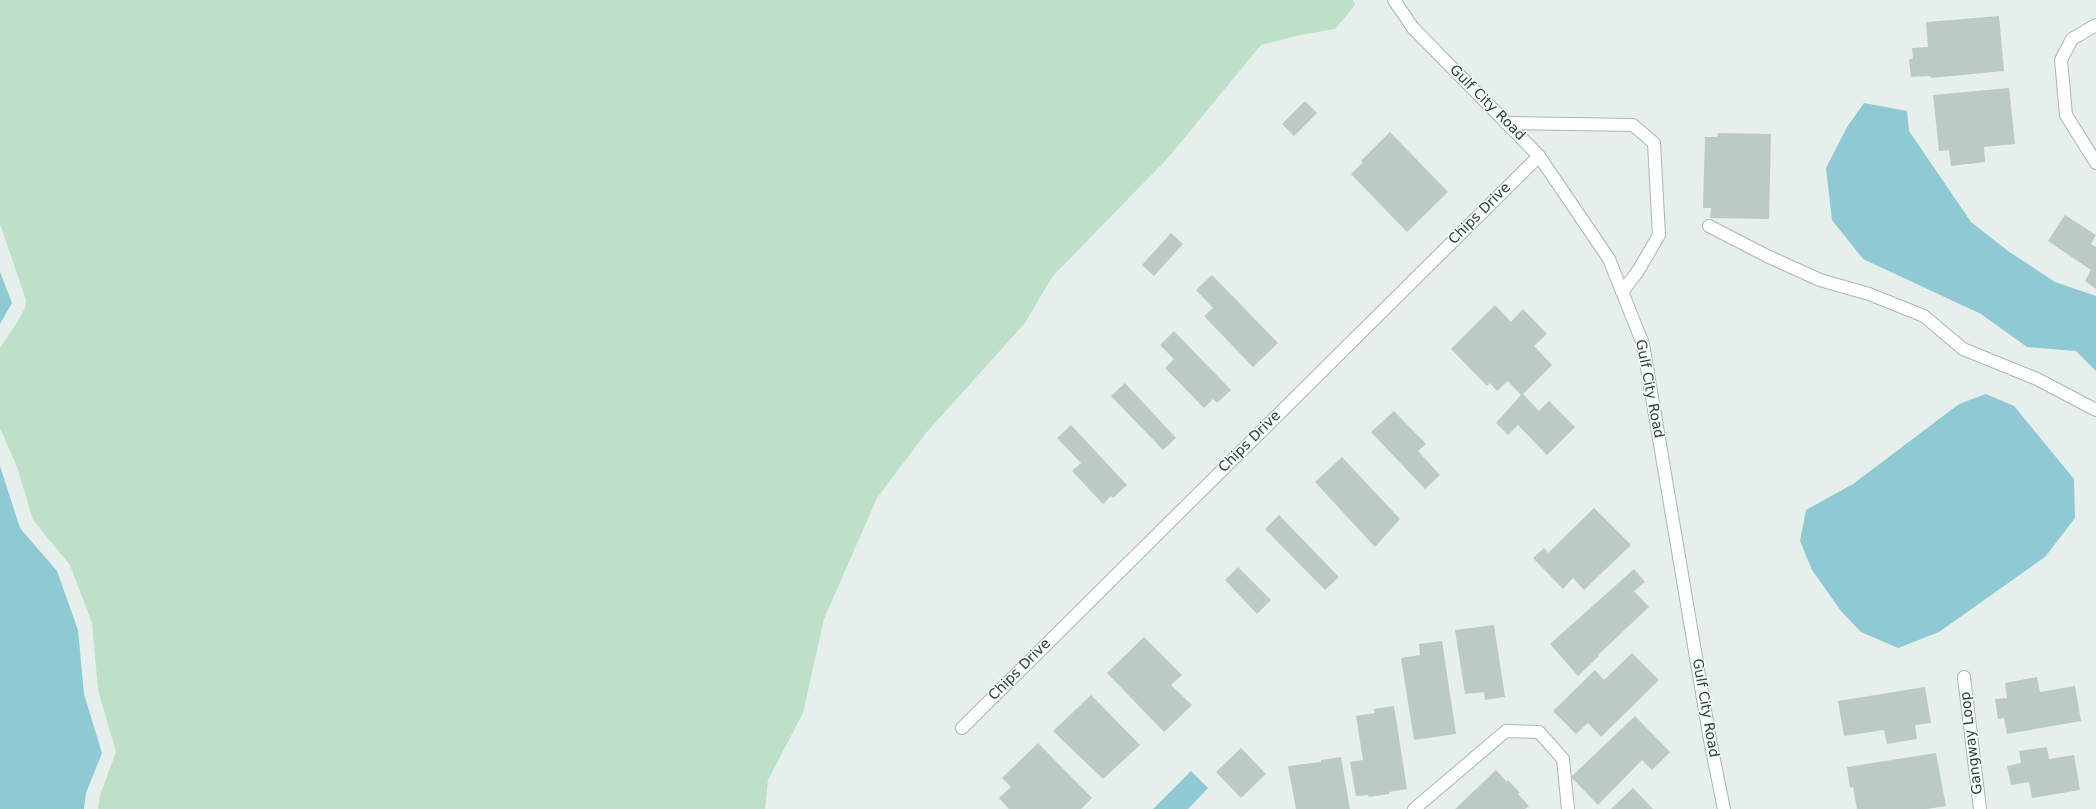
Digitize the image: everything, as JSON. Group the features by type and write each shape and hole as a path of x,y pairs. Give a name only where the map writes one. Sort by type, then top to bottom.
{"street":[{"name":"Gulf City Road","path":"1394,0 1413,28 1539,156 1609,259 1643,344 1710,740 1724,809"},
{"path":"2096,25 2072,39 2061,60 2066,115 2096,163"},
{"path":"1506,123 1633,125 1654,143 1660,235 1638,271 1622,292"},
{"name":"Chips Drive","path":"962,728 1539,156"},
{"path":"1709,226 1767,256 1820,280 1869,294 1924,316 1963,349 2037,379 2096,410"},
{"name":"Gangway Loop","path":"1964,677 1980,809"},
{"path":"1414,809 1506,731 1539,732 1563,759 1568,809"}],"green space":[{"path":"0,0 1353,0 1355,5 1335,29 1300,35 1261,45 1167,159 1052,277 1025,323 926,433 877,498 824,619 803,713 768,780 765,809 98,809 100,795 116,752 98,690 92,623 70,565 33,520 17,467 0,428 0,348 25,308 26,300 0,224"}],"water":[{"path":"1864,103 1907,111 1909,131 1971,222 2008,251 2055,282 2096,296 2096,371 2076,351 2027,347 1981,314 1863,259 1832,220 1826,168 1847,127"},
{"path":"0,272 12,303 0,324"},
{"path":"1986,394 2014,406 2074,479 2075,518 2045,557 1939,632 1898,648 1861,632 1841,611 1812,570 1800,541 1806,510 1853,484 1959,404"},
{"path":"0,466 20,528 57,571 78,630 84,694 102,753 86,793 84,809 0,809"},
{"path":"1191,771 1208,788 1188,809 1153,809"}],"building":[{"path":"1999,16 2004,71 1931,78 1930,76 1911,77 1909,59 1913,59 1912,48 1928,47 1926,22"},
{"path":"2009,88 2015,144 1984,147 1985,162 1951,166 1949,150 1939,151 1933,95"},
{"path":"1305,101 1317,113 1294,136 1282,124"},
{"path":"1390,132 1448,192 1407,232 1351,174 1363,162 1361,161"},
{"path":"1718,133 1771,134 1769,219 1710,218 1711,208 1703,208 1705,137 1717,137"},
{"path":"2065,215 2096,235 2091,244 2096,247 2096,289 2085,281 2091,270 2048,241"},
{"path":"1171,233 1183,244 1154,276 1142,265"},
{"path":"1212,275 1278,343 1253,367 1204,316 1213,308 1196,290"},
{"path":"1495,305 1511,322 1523,309 1547,334 1534,346 1552,365 1523,394 1539,411 1549,401 1575,427 1547,455 1518,425 1508,435 1496,423 1521,395 1508,381 1497,391 1490,383 1487,386 1451,349"},
{"path":"1174,331 1231,390 1217,403 1213,399 1204,408 1165,368 1174,359 1160,345"},
{"path":"1125,383 1176,438 1163,450 1111,396"},
{"path":"1394,411 1426,444 1418,451 1440,475 1425,489 1371,432"},
{"path":"1071,425 1127,485 1113,498 1111,496 1103,504 1072,471 1081,463 1057,438"},
{"path":"1342,457 1400,519 1375,547 1315,482"},
{"path":"1594,508 1631,545 1584,590 1573,578 1563,589 1533,558 1544,548 1548,553"},
{"path":"1279,515 1339,577 1325,590 1265,529"},
{"path":"1238,567 1271,600 1257,614 1225,580"},
{"path":"1634,569 1645,582 1634,591 1649,607 1578,676 1550,644"},
{"path":"1494,625 1505,697 1485,700 1484,692 1465,694 1455,630"},
{"path":"1144,637 1182,675 1171,685 1192,705 1164,732 1107,673"},
{"path":"1442,641 1456,734 1414,740 1401,658 1420,655 1419,644"},
{"path":"1632,653 1659,680 1601,737 1588,723 1576,734 1553,711 1595,670 1604,680"},
{"path":"2037,677 2040,692 2075,686 2081,721 2007,734 2004,718 1998,719 1995,699 2007,698 2005,683"},
{"path":"1925,687 1931,723 1915,725 1917,739 1887,744 1884,730 1844,736 1838,701"},
{"path":"1091,695 1140,745 1103,779 1053,731"},
{"path":"1394,706 1407,789 1369,797 1368,795 1356,796 1350,762 1363,760 1356,716 1375,713 1374,709"},
{"path":"1635,716 1670,752 1652,770 1642,760 1598,805 1571,777"},
{"path":"1038,743 1092,798 1081,809 1009,809 999,798 1011,787 1002,778"},
{"path":"2047,747 2049,759 2074,755 2080,790 2032,798 2029,782 2011,785 2007,766 2021,763 2019,751"},
{"path":"1241,748 1266,774 1241,798 1216,772"},
{"path":"1936,753 1946,806 1927,809 1857,809 1853,787 1850,788 1847,767"},
{"path":"1341,757 1350,809 1296,809 1288,766 1321,762 1321,760"},
{"path":"1496,770 1520,793 1518,794 1529,806 1525,809 1455,809"},
{"path":"1633,788 1653,809 1611,809"}]}
